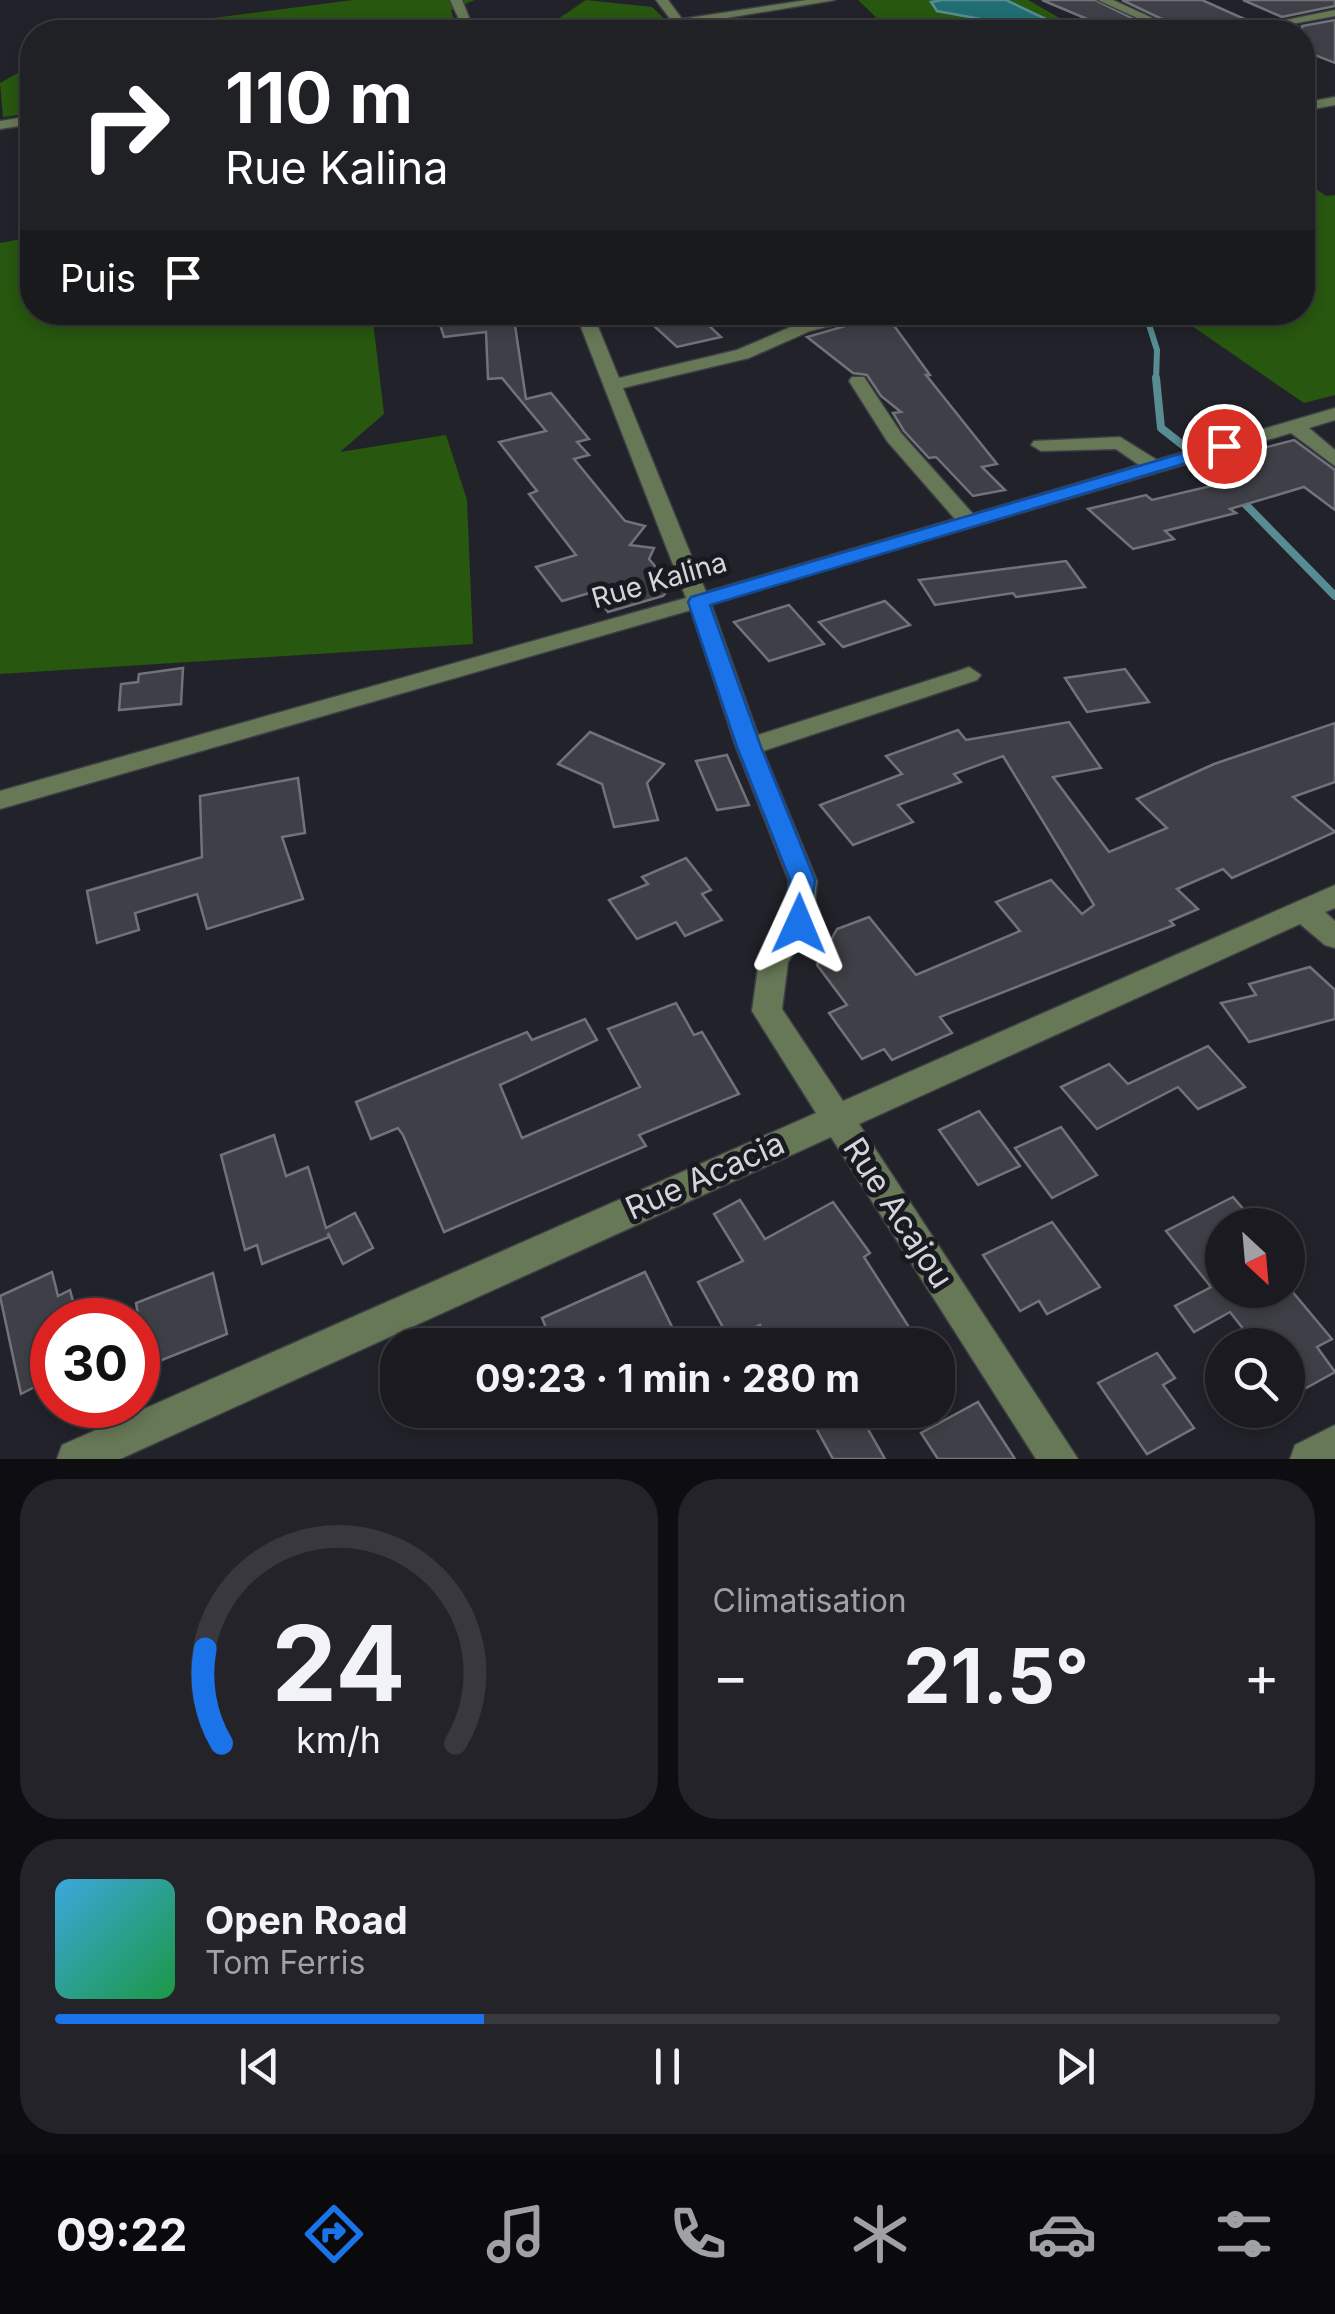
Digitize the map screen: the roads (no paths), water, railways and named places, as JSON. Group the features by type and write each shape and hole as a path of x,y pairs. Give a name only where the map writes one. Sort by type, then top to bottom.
{"street":[{"path":"662,0 678,20"},
{"path":"698,20 829,0"},
{"path":"1104,0 1150,20"},
{"path":"1313,5 1334,14"},
{"path":"740,13 747,20"},
{"path":"1300,20 1334,14"},
{"name":"Rue Acajou","path":"589,325 699,602 749,747 802,880 799,924 774,960 766,1011 1059,1459"},
{"path":"611,385 743,354 818,325"},
{"path":"858,381 876,415 906,454 967,520"},
{"name":"Rue Kalina","path":"0,800 699,602 1335,414"},
{"path":"1295,426 1335,460"},
{"path":"1041,446 1120,443 1153,466"},
{"path":"749,747 968,675"},
{"name":"Rue Acacia","path":"76,1459 1335,896"},
{"path":"1303,910 1335,938"},
{"path":"1309,1459 1335,1444"}],"water":[{"path":"1006,0 1048,20 981,20 937,11 931,2"}],"waterway":[{"path":"1149,325 1157,350 1156,378"},
{"path":"1156,378 1161,428 1184,446"},
{"path":"1211,469 1335,596"}]}
